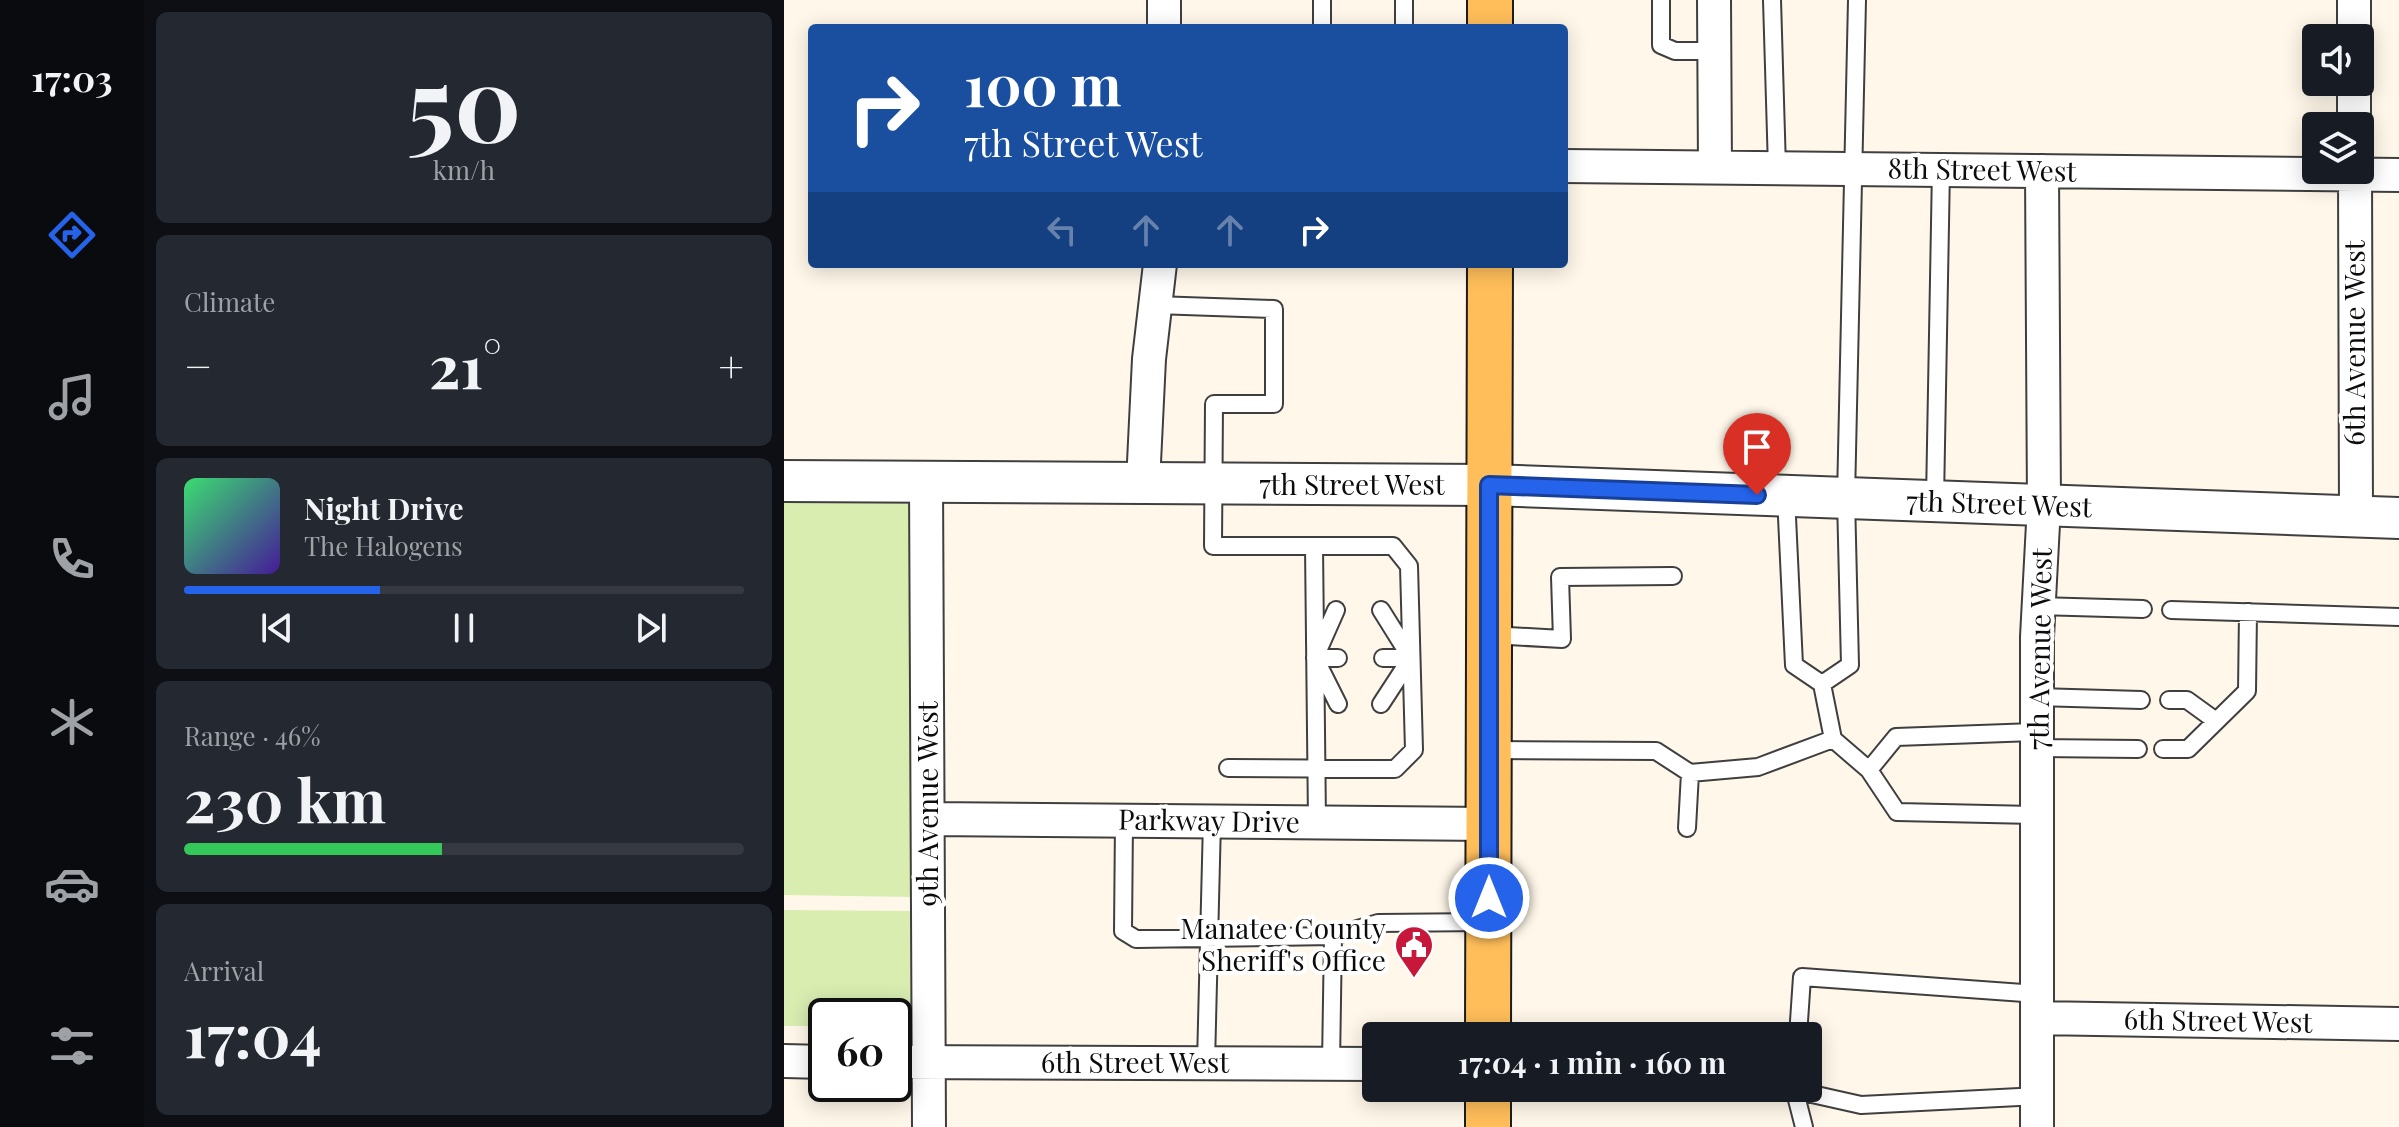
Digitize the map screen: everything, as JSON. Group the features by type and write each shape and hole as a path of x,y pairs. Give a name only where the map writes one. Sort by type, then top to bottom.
{"main road":[{"path":"1490,0 1490,24"},
{"path":"1488,1022 1490,268"},
{"path":"1488,1102 1488,1127"}],"street":[{"path":"1164,0 1164,24"},
{"path":"1714,0 1715,167"},
{"path":"2354,0 2354,24"},
{"name":"8th Street West","path":"1568,166 2302,172"},
{"name":"7th Avenue West","path":"2037,1111 2038,606 2044,505 2042,171"},
{"name":"8th Street West","path":"2374,173 2399,175"},
{"name":"6th Avenue West","path":"2355,184 2356,516"},
{"path":"1143,483 1160,268"},
{"name":"7th Street West","path":"784,481 1489,485 2399,518"},
{"name":"9th Avenue West","path":"926,481 929,1127"},
{"name":"Parkway Drive","path":"928,819 1489,824"},
{"name":"6th Street West","path":"2038,1006 2399,1024"},
{"path":"784,1061 808,1062"},
{"name":"6th Street West","path":"912,1062 1362,1064"}],"lane":[{"path":"1322,0 1322,24"},
{"path":"1404,0 1404,24"},
{"path":"1661,0 1661,45 1675,51 1714,51"},
{"path":"1772,0 1777,168"},
{"path":"1822,684 1850,665 1846,498 1857,0"},
{"path":"1935,502 1941,169"},
{"path":"1155,305 1274,309 1274,404 1214,404 1213,546 1393,546 1409,566 1414,750 1395,769 1228,768"},
{"path":"1786,496 1794,665 1822,684 1833,739 1869,770 1897,812 2037,815"},
{"path":"1314,546 1317,822"},
{"path":"1489,635 1562,639 1560,577 1673,576"},
{"path":"2038,606 2143,609"},
{"path":"1315,658 1336,610"},
{"path":"1381,610 1411,658"},
{"path":"2171,610 2399,617"},
{"path":"2163,749 2188,749 2247,691 2248,612"},
{"path":"1315,658 1338,658"},
{"path":"1315,658 1338,704"},
{"path":"1383,658 1411,658"},
{"path":"1381,704 1411,658"},
{"path":"2037,697 2141,700"},
{"path":"2169,700 2187,700 2216,721"},
{"path":"1869,770 1896,737 2037,740 2138,749"},
{"path":"1489,750 1656,751 1690,773 1758,767 1833,739"},
{"path":"1687,828 1690,773"},
{"path":"1124,821 1123,931 1136,939 1333,936 1378,923 1489,922"},
{"path":"1206,1063 1212,821"},
{"path":"1331,1064 1333,936"},
{"path":"1799,1022 1802,977 2038,1006"},
{"path":"1822,1096 1861,1105 2037,1111"},
{"path":"1797,1102 1804,1127"}],"green space":[{"path":"919,491 914,897 784,895 784,493"},
{"path":"784,910 914,911 914,1025 912,998 808,998 808,1026 784,1026"}],"place":[{"name":"Manatee County Sheriff's Office","path":"1414,979"}],"route":[{"path":"1489,898 1489,485 1757,495"}]}
